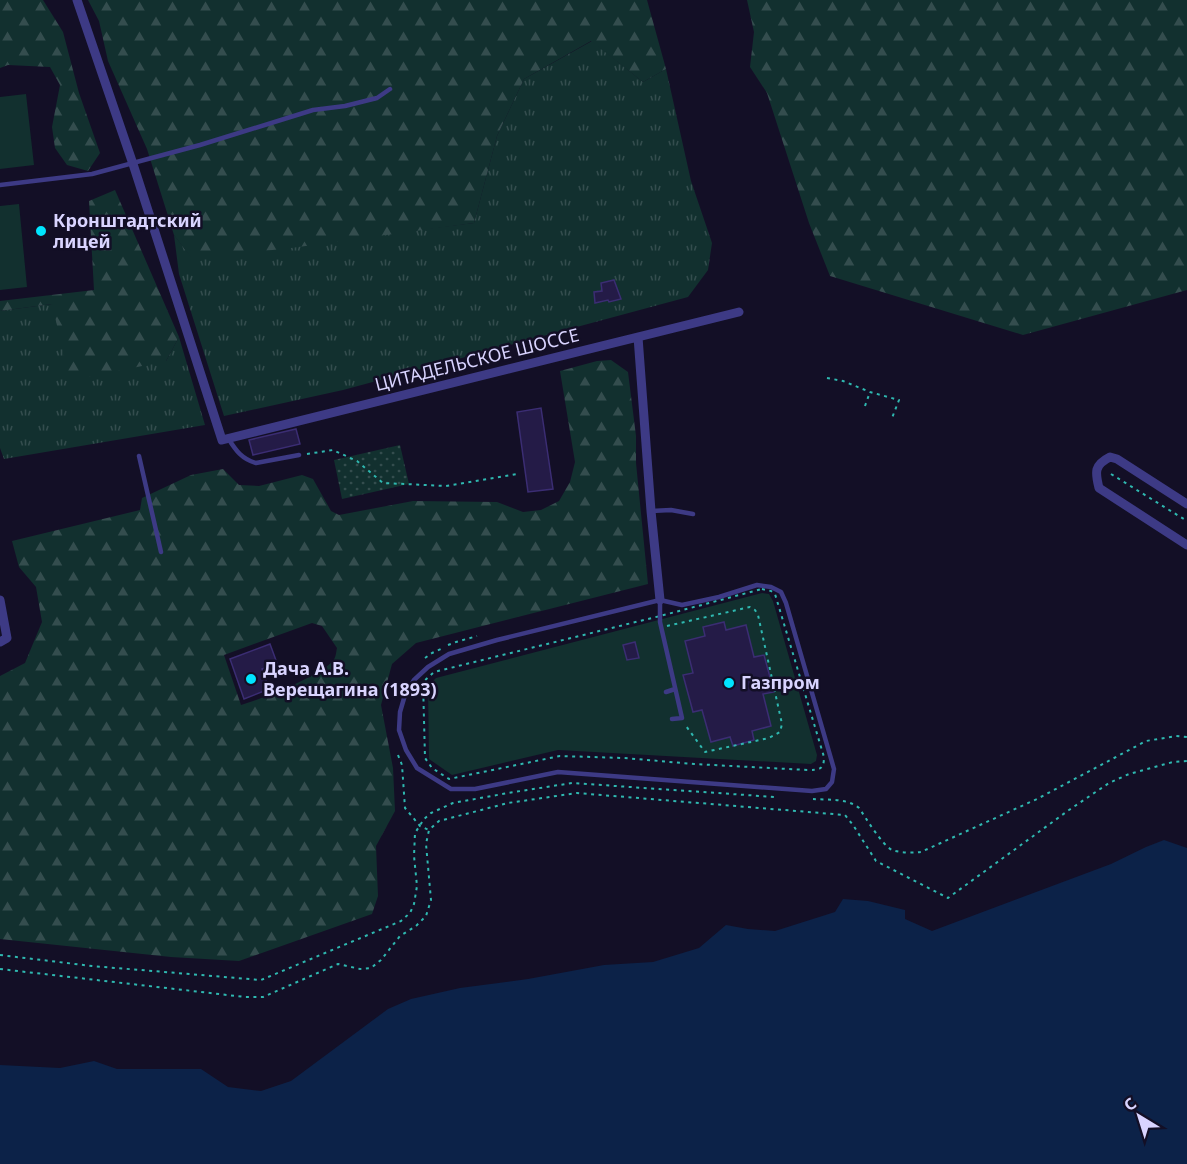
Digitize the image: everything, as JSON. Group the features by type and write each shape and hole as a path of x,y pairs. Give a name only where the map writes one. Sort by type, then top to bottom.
{"street":[{"path":"77,0 225,439"},
{"name":"ЦИТАДЕЛЬСКОЕ ШОССЕ","path":"225,439 739,312"},
{"path":"638,337 660,600"},
{"path":"1187,504 1117,459 1110,457 1098,466 1096,476 1099,488 1187,545"},
{"path":"0,600 7,639 0,642"}],"lane":[{"path":"0,185 93,174 313,110 345,106 377,98 390,89"},
{"path":"225,439 238,454 250,462 256,463 298,455"},
{"path":"139,456 161,552"},
{"path":"651,511 670,510 693,514"},
{"path":"757,585 771,587 781,592 834,769 832,782 826,789 812,791 558,772 475,789 452,789 417,768 406,750 399,730 400,712 405,695 414,680 428,667 449,654 497,640 660,600 682,605 719,597 757,585"},
{"path":"660,600 661,627 682,717 672,719"},
{"path":"666,692 675,689"}],"path":[{"path":"827,378 843,381 898,400 892,418"},
{"path":"865,406 870,392"},
{"path":"298,455 333,450 357,461 383,483 446,486 517,474"},
{"path":"1111,474 1187,521"},
{"path":"762,589 775,594 824,757 822,768 807,770 560,756 449,779 432,768 425,758 423,682 434,672 660,616 762,589"},
{"path":"661,627 750,607 758,615 782,724 780,732 769,738 705,752 687,728"},
{"path":"424,660 432,653 456,642 478,636"},
{"path":"803,799 848,801 859,808 886,846 893,850 921,852 1037,799 1146,741 1176,736 1187,737"},
{"path":"398,754 402,765 405,808 420,826 429,830"},
{"path":"0,969 263,997 338,963 360,969 371,968 381,960 400,936 416,926 426,916 431,900 426,844 429,830 439,821 508,802 577,793 845,815 876,861 948,898 1109,783 1129,774 1173,762 1187,761"},
{"path":"0,955 92,966 261,980 401,921 410,913 417,886 414,856 415,833 431,813 453,803 572,783 781,798"}],"green space":[{"path":"0,0 43,0 63,32 79,93 100,153 88,171 67,165 55,148 52,127 60,85 50,67 8,65 0,68"},
{"path":"88,0 647,0 666,69 643,82 591,41 524,79 497,136 474,223 192,259 174,235 147,149 108,61 99,21"},
{"path":"747,0 1187,0 1187,290 1023,335 830,276 809,223 767,93 750,67 754,32"},
{"path":"592,41 643,82 666,69 691,181 712,243 708,270 688,297 343,390 224,416 179,274 174,235 192,258 474,223 497,136 524,79"},
{"path":"26,94 34,165 0,169 0,97"},
{"path":"115,190 179,337 166,361 70,381 52,304 0,311 0,301 94,290 89,201"},
{"path":"19,204 27,287 0,290 0,206"},
{"path":"52,304 166,361 179,337 205,425 4,459 0,448 0,311"},
{"path":"611,360 628,372 636,436 636,463 648,584 416,643 392,664 381,705 393,768 395,811 376,846 378,896 372,914 239,961 171,957 0,939 0,676 25,663 42,622 36,587 19,567 12,541 140,510 142,498 191,475 223,469 239,485 259,486 302,475 313,479 331,511 339,515 413,501 497,502 523,512 541,510 559,501 570,482 575,462 560,371 597,361","holes":["312,623 322,626 337,648 333,661 303,680 241,705 224,655"]},
{"path":"400,445 409,484 342,499 334,460"},
{"path":"762,593 769,594 773,601 817,755 816,761 811,764 558,750 452,775 429,759 428,686 436,678"}],"water":[{"path":"1164,840 1187,848 1187,1164 0,1164 0,1065 60,1068 94,1061 117,1069 201,1069 228,1087 261,1091 291,1081 388,1009 411,999 460,988 528,979 604,965 653,962 699,948 726,925 775,931 835,912 843,899 868,901 905,910 905,919 932,931 1111,864"}],"building":[{"path":"614,280 621,299 595,303 594,292 602,291 601,283"},
{"path":"541,408 553,489 528,492 517,412"},
{"path":"296,429 300,444 253,455 249,440"},
{"name":"Газпром","path":"724,622 726,630 746,625 754,657 764,655 774,692 763,694 771,726 752,731 754,740 733,746 730,737 711,742 702,710 693,712 683,675 693,673 685,641 705,636 703,627"},
{"path":"635,642 639,658 627,660 623,645"},
{"name":"Дача А.В. Верещагина (1893)","path":"270,644 277,663 262,669 269,689 244,699 230,659"}],"place":[{"name":"Кронштадтский лицей","path":"41,231"},
{"name":"Дача А.В. Верещагина (1893)","path":"251,679"},
{"name":"Газпром","path":"729,683"}]}
